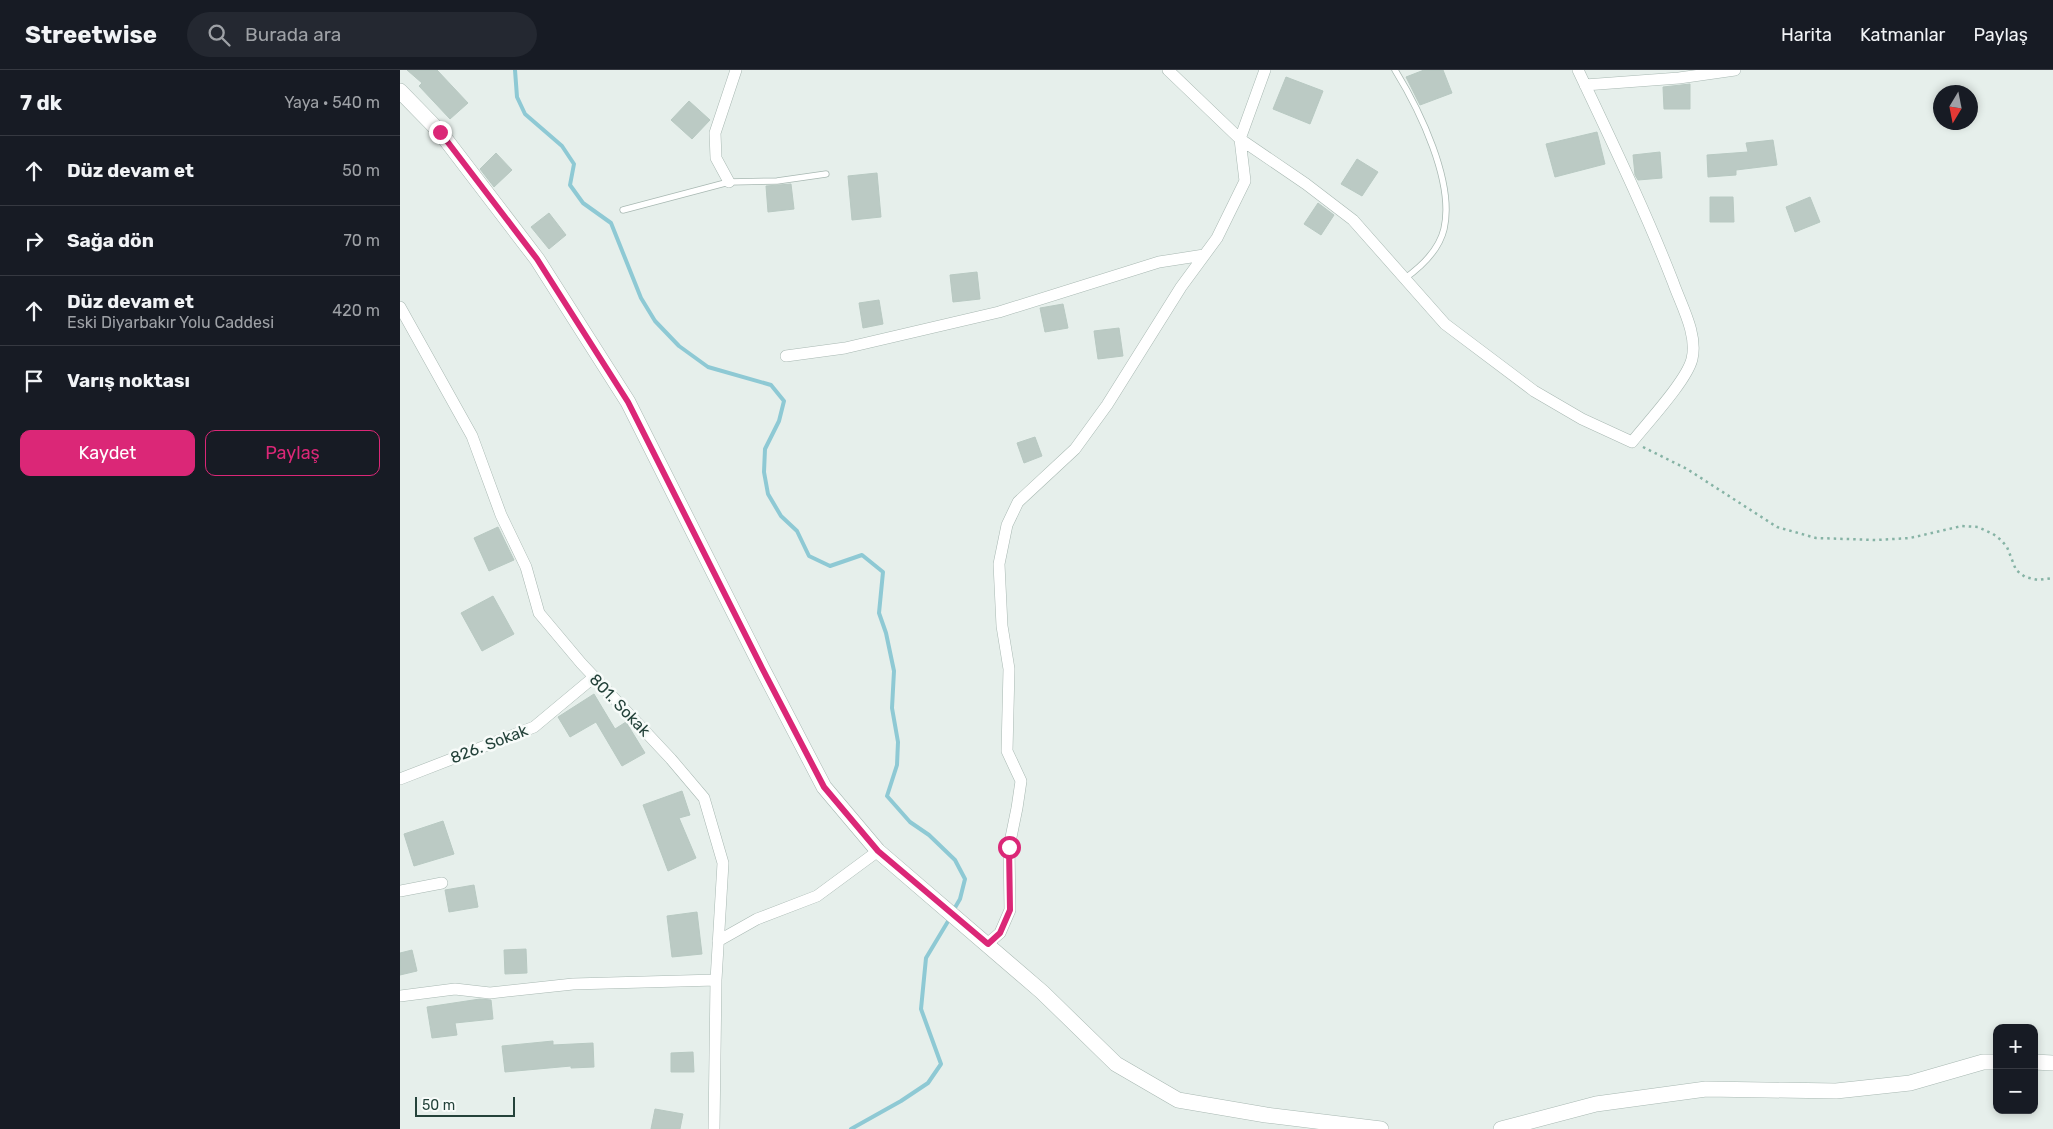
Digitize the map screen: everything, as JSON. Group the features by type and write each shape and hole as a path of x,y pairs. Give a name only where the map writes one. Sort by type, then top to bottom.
{"street":[{"path":"728,182 716,158 715,133 736,70"},
{"path":"1168,70 1240,139 1306,184 1348,216 1364,231 1445,324 1534,391 1582,419 1632,442 1686,373 1692,357 1693,342 1649,220 1578,70"},
{"path":"988,944 1000,933 1010,910 1009,847 1018,808 1021,780 1007,751 1009,669 1002,626 999,564 1007,525 1018,502 1075,449 1107,405 1181,287 1216,238 1245,181 1240,139 1265,70"},
{"path":"1585,85 1679,78 1735,70"},
{"path":"400,91 440,132 537,259 628,402 824,787 878,851 1042,992 1116,1064 1178,1100 1266,1115 1381,1129"},
{"path":"786,356 845,348 999,312 1159,262 1204,255"},
{"name":"801. Sokak","path":"400,307 472,436 501,515 526,567 539,613 594,677 671,759 704,798 723,863 716,980 714,1129"},
{"name":"826. Sokak","path":"400,779 534,727 594,677"},
{"path":"718,942 756,919 817,896 878,851"},
{"path":"400,891 442,883"},
{"path":"400,996 455,989 490,993 573,984 716,980"},
{"path":"1501,1129 1596,1104 1706,1089 1836,1091 1910,1083 1983,1062 1993,1062"},
{"path":"2038,1062 2053,1063"}],"lane":[{"path":"1395,70 1437,156 1445,204 1444,229 1436,246 1423,263 1404,279"},
{"path":"623,210 728,182 777,180 826,174"}],"path":[{"path":"1632,442 1687,469 1777,527 1790,532 1816,538 1876,540 1910,538 1954,527 1978,527 1994,534 2001,540 2016,570 2025,577 2038,580 2053,578"}],"building":[{"path":"407,70 437,70 468,103 450,119 419,86 422,83"},
{"path":"1424,70 1443,70 1452,93 1420,105 1406,77"},
{"path":"1286,77 1323,91 1310,124 1273,109"},
{"path":"1690,84 1690,109 1664,109 1663,87"},
{"path":"689,101 710,120 692,139 671,120"},
{"path":"1597,132 1605,164 1555,177 1546,144"},
{"path":"1773,140 1777,165 1736,170 1736,175 1708,177 1707,155 1748,152 1746,143"},
{"path":"1660,152 1662,178 1638,180 1635,175 1633,155"},
{"path":"496,153 512,170 494,187 480,169"},
{"path":"1357,159 1378,172 1362,196 1341,184"},
{"path":"877,173 881,217 852,220 848,176"},
{"path":"791,184 794,209 768,212 766,186"},
{"path":"1710,197 1733,197 1734,222 1710,222"},
{"path":"1810,197 1820,222 1795,232 1786,207"},
{"path":"1318,203 1334,215 1321,235 1304,224"},
{"path":"549,213 566,235 549,249 531,227"},
{"path":"977,272 980,299 953,302 950,275"},
{"path":"879,300 883,324 863,328 859,303"},
{"path":"1063,304 1068,328 1045,332 1040,308"},
{"path":"1119,328 1123,356 1098,359 1094,331"},
{"path":"1035,437 1042,456 1024,463 1017,443"},
{"path":"498,527 514,560 489,571 474,538"},
{"path":"493,596 514,634 482,651 461,613"},
{"path":"594,694 615,729 626,722 645,753 622,766 596,722 570,737 558,717"},
{"path":"682,791 690,815 679,818 696,858 668,871 643,805"},
{"path":"443,821 454,854 414,866 404,834"},
{"path":"474,885 478,907 449,912 445,890"},
{"path":"697,912 702,954 672,957 667,916"},
{"path":"526,949 527,973 505,974 504,950"},
{"path":"412,950 417,971 400,975 400,953"},
{"path":"480,999 491,1000 493,1019 455,1023 457,1035 432,1038 427,1007"},
{"path":"553,1041 553,1045 593,1043 594,1067 571,1068 571,1066 505,1072 502,1046"},
{"path":"693,1052 694,1072 671,1072 671,1053"},
{"path":"655,1109 683,1114 680,1129 651,1129"}],"waterway":[{"path":"515,70 517,97 525,114 562,146 574,164 570,185 583,203 611,223 641,298 655,321 679,346 708,367 771,385 784,401 779,421 765,449 764,472 768,494 781,516 797,531 809,556 830,566 862,555 883,572 879,613 886,633 894,671 892,708 898,742 897,765 887,796 910,822 929,835 955,860 965,879 960,899 953,911"},
{"path":"851,1129 901,1101 928,1083 941,1064 921,1009 926,958 950,918"}],"route":[{"path":"440,132 537,259 628,402 824,787 878,851 988,944 1000,933 1010,910 1009,847"}]}
